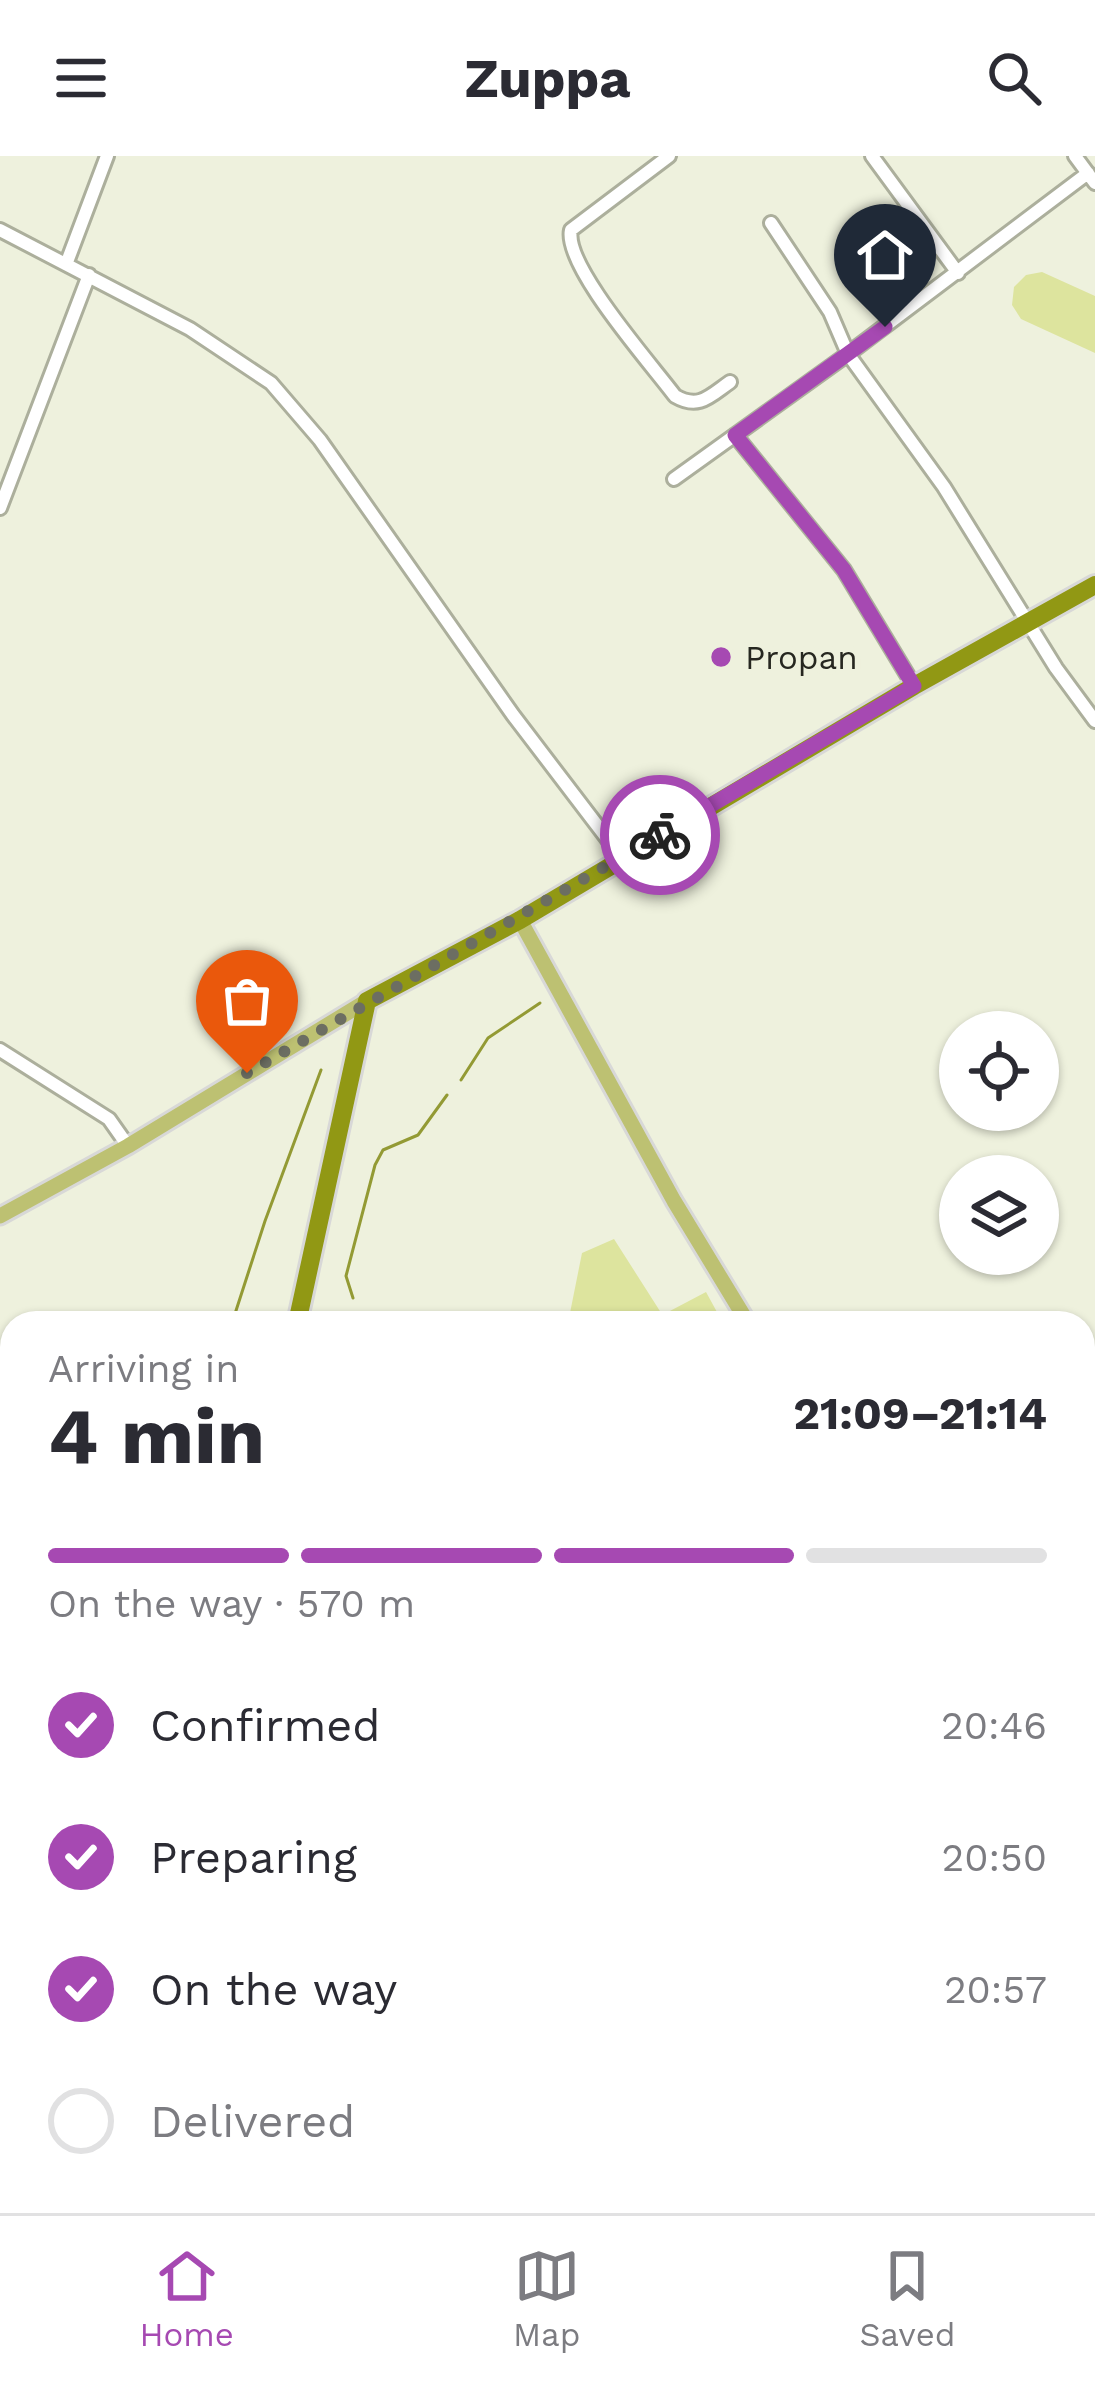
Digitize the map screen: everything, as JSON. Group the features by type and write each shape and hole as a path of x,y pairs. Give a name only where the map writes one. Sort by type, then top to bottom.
{"highway":[{"path":"299,1311 367,1001 520,920 914,686 1095,585"}],"main road":[{"path":"520,920 674,1202 741,1311"},
{"path":"0,1216 128,1146 367,1001"}],"street":[{"path":"67,262 107,156"},
{"path":"669,156 571,230 569,240 587,281 675,396 688,404 702,403 730,382"},
{"path":"872,156 958,273"},
{"path":"674,479 1092,178 1075,156"},
{"path":"771,223 830,312 848,354 944,487 1095,721"},
{"path":"0,230 190,328 271,383 320,440 513,716 622,858"},
{"path":"0,508 89,274"},
{"path":"735,435 844,570 914,686"},
{"path":"0,1049 109,1119 128,1146"}],"green space":[{"path":"1042,272 1095,296 1095,353 1021,319 1012,305 1014,287 1026,275"},
{"path":"614,1239 660,1311 570,1311 582,1253"},
{"path":"706,1292 716,1311 670,1311"}],"waterway":[{"path":"461,1080 488,1038 540,1003"},
{"path":"236,1311 321,1070"},
{"path":"353,1298 346,1276 375,1165 383,1150 418,1135 447,1095"}],"way so far":[{"path":"247,1073 660,835"}],"place":[{"name":"Propan","path":"721,657"}],"route":[{"path":"660,835 914,686 844,570 735,435 885,327"}]}
